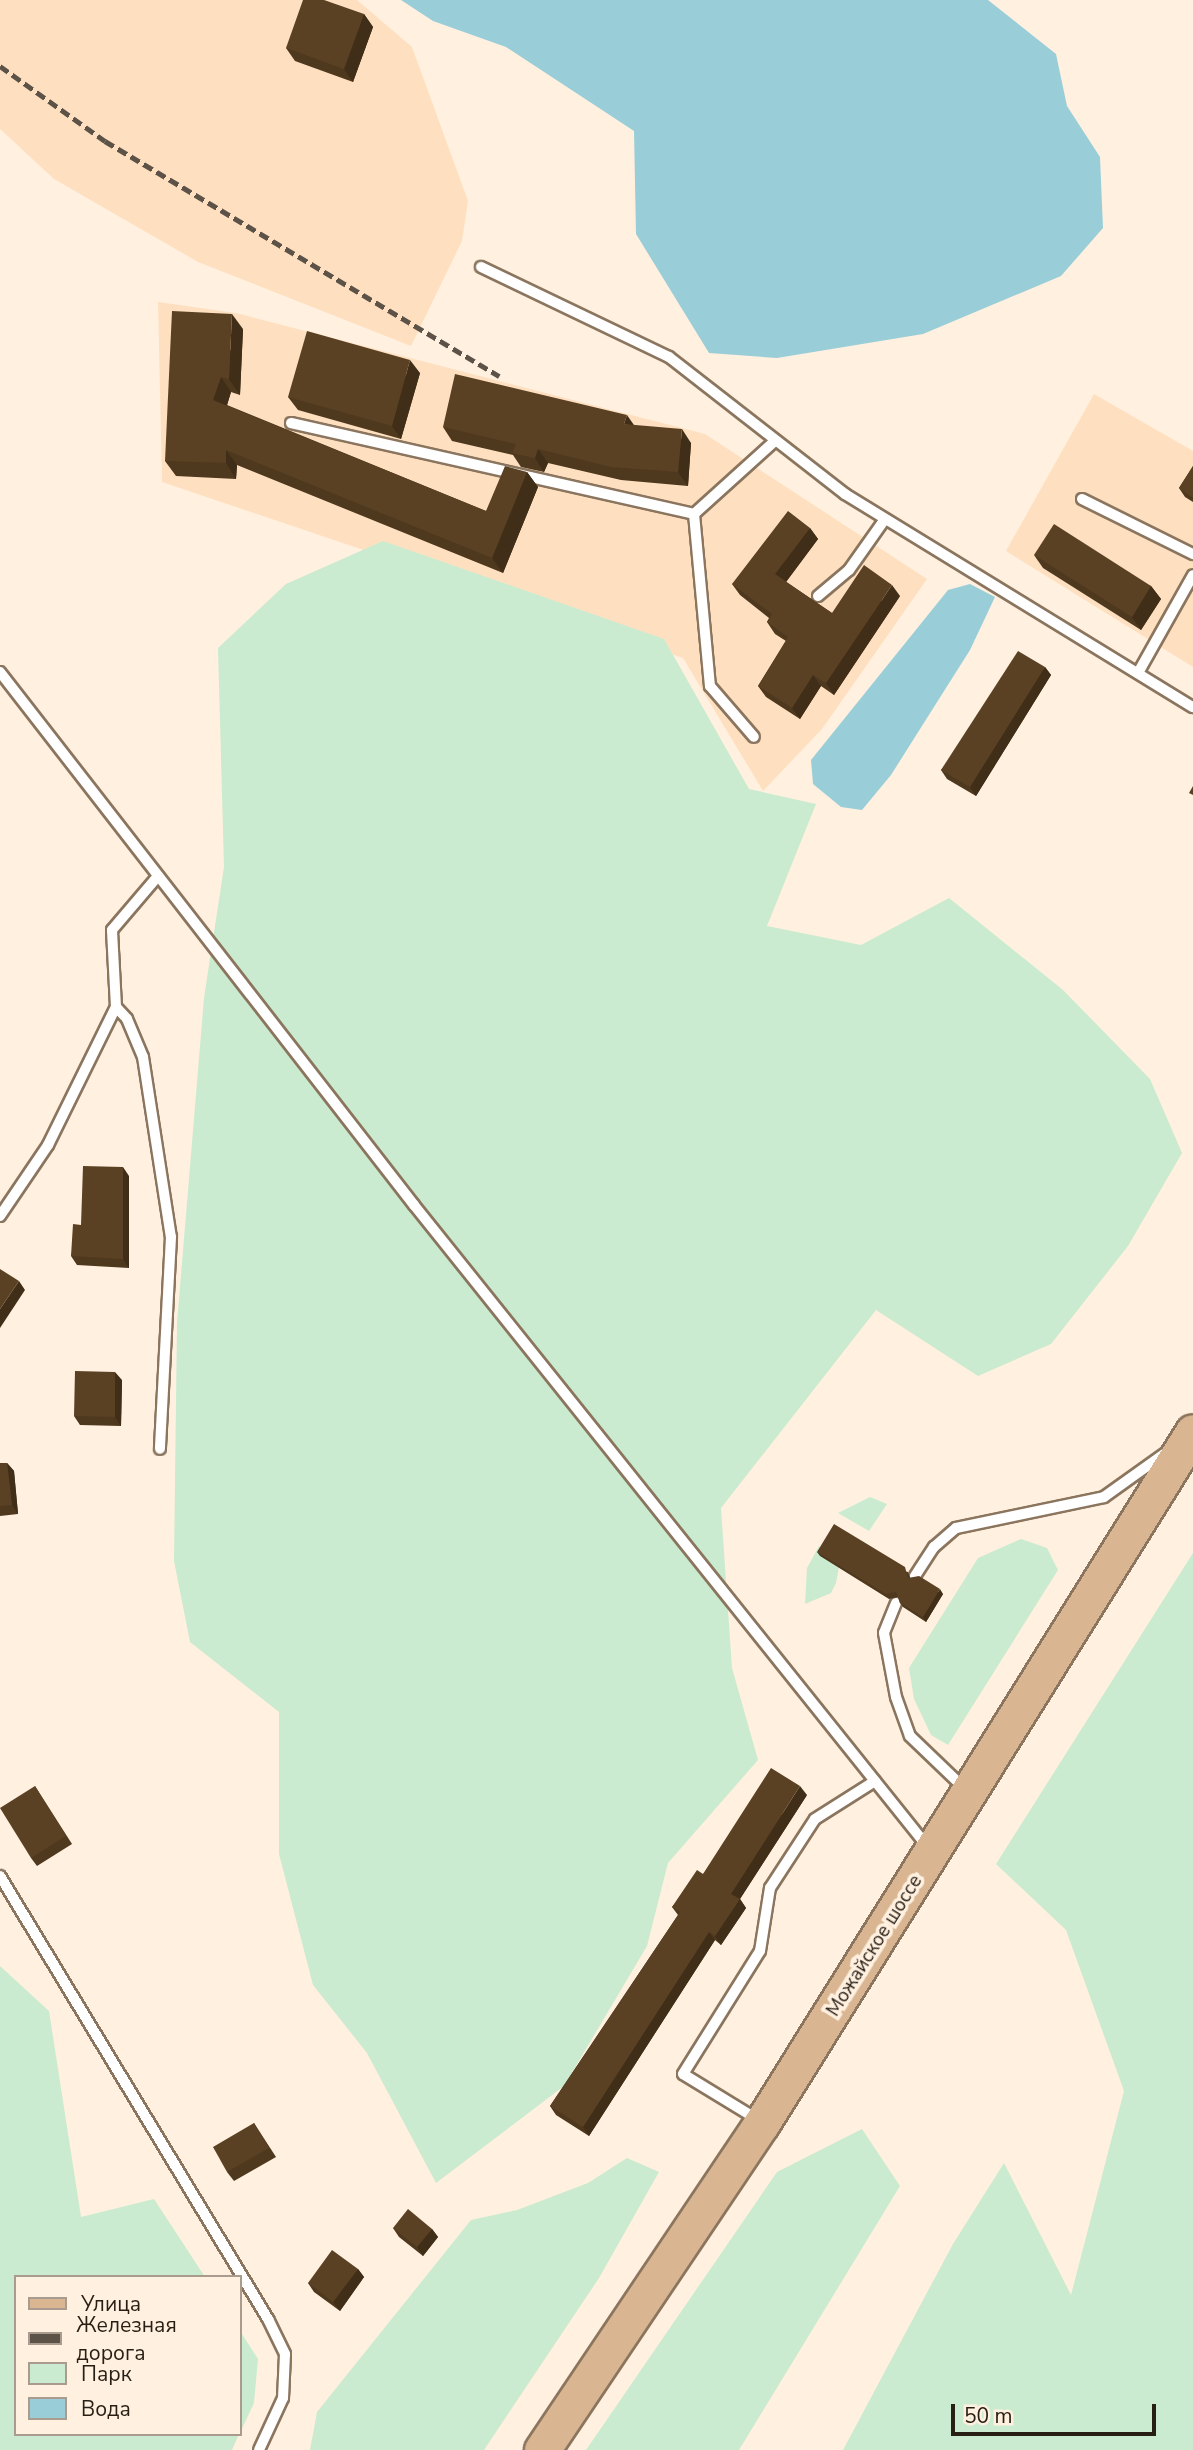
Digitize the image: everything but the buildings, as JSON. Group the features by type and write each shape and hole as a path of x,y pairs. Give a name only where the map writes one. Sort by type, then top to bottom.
{"main road":[{"name":"Можайское шоссе","path":"542,2450 762,2123 971,1795 1192,1433"}],"lane":[{"path":"481,267 669,356 776,440 886,519 1193,707"},
{"path":"291,423 694,514"},
{"path":"694,514 776,440"},
{"path":"1082,499 1193,554"},
{"path":"694,514 710,686 754,737"},
{"path":"818,596 849,570 886,519"},
{"path":"1138,673 1193,575"},
{"path":"0,672 414,1205 933,1854"},
{"path":"158,876 112,930 116,1007 143,1058 171,1237 160,1449"},
{"path":"0,1216 48,1145 116,1007"},
{"path":"915,1576 934,1546 956,1528 1104,1497 1192,1433"},
{"path":"896,1603 884,1633 896,1697 910,1736 971,1795"},
{"path":"762,2123 683,2074 761,1951 771,1888 815,1819 875,1781"},
{"path":"0,1876 241,2275"},
{"path":"242,2276 285,2354 283,2398 259,2450"}],"shaded area":[{"path":"0,0 357,0 412,47 468,201 462,241 411,346 198,262 54,179 0,129"},
{"path":"158,302 236,313 705,434 927,579 822,729 763,791 683,658 162,482"},
{"path":"1094,394 1193,451 1193,667 1006,551"}],"green space":[{"path":"383,541 664,639 749,789 816,804 767,926 861,945 949,898 1063,990 1150,1079 1182,1153 1128,1246 1051,1344 978,1376 876,1310 721,1508 732,1668 758,1760 668,1863 647,1946 564,2086 436,2183 367,2053 313,1985 279,1854 279,1712 190,1642 174,1561 177,1323 204,998 224,867 218,648 286,584"},
{"path":"870,1497 887,1504 869,1531 838,1513"},
{"path":"1021,1539 1047,1548 1058,1570 948,1745 931,1735 914,1699 909,1668 978,1558"},
{"path":"819,1546 839,1567 836,1583 831,1593 805,1604 807,1568"},
{"path":"1193,1553 1193,2450 843,2450 953,2244 1004,2163 1071,2295 1124,2091 1066,1930 996,1864"},
{"path":"0,1966 49,2011 81,2217 154,2199 204,2275 14,2275 14,2436 238,2436 232,2450 0,2450"},
{"path":"862,2129 900,2186 739,2450 586,2450 777,2172"},
{"path":"627,2158 659,2172 599,2278 484,2450 310,2450 317,2412 471,2220 517,2210 588,2183"},
{"path":"242,2334 258,2359 254,2403 242,2429"}],"water":[{"path":"401,0 988,0 1056,54 1067,106 1100,157 1103,228 1061,276 923,334 777,358 709,353 636,234 634,131 506,47 433,21"},
{"path":"970,584 995,597 970,650 891,775 862,810 841,807 813,784 811,760 948,590"}],"railway":[{"path":"0,66 105,141 499,376"}]}
